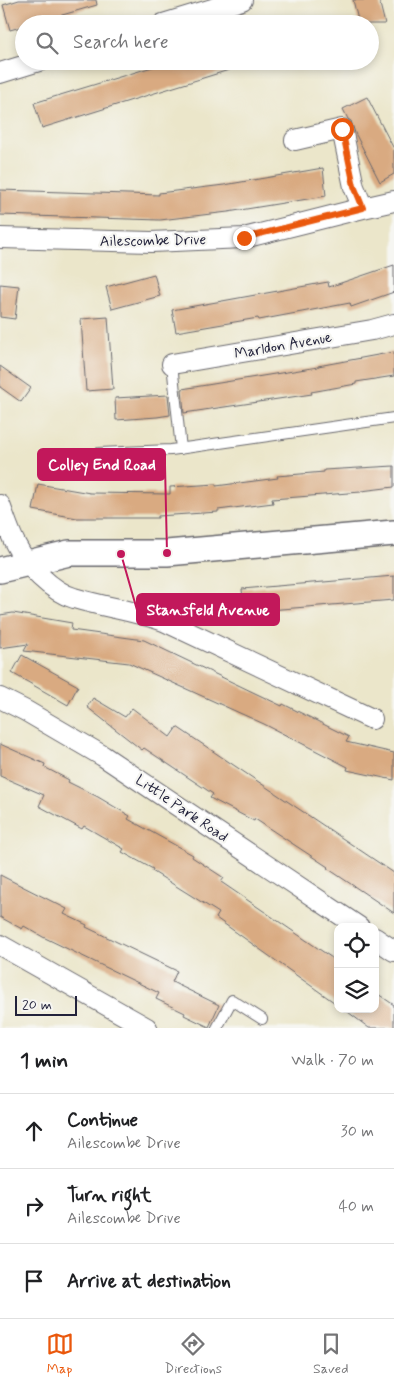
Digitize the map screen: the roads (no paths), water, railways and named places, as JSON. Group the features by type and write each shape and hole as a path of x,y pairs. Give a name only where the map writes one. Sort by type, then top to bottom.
{"street":[{"path":"193,15 242,0"},
{"path":"0,73 15,68"},
{"path":"295,140 342,129 354,186 363,208"},
{"name":"Ailescombe Drive","path":"0,238 150,242 244,238 394,201"},
{"name":"Marldon Avenue","path":"172,364 372,330 394,324"},
{"path":"0,505 15,549 50,586 73,598 141,613 164,621 372,719"},
{"path":"15,549 69,553 167,554 394,533"},
{"path":"0,570 15,549"},
{"name":"Little Park Road","path":"0,698 103,756 353,923"},
{"path":"379,941 394,951"},
{"path":"0,945 147,1028"}],"lane":[{"path":"172,364 181,449"},
{"path":"99,453 181,449 394,418"},
{"path":"216,1028 232,1000 262,1019"}],"place":[{"name":"Colley End Road","path":"167,553"},
{"name":"Stansfeld Avenue","path":"121,554"}]}
